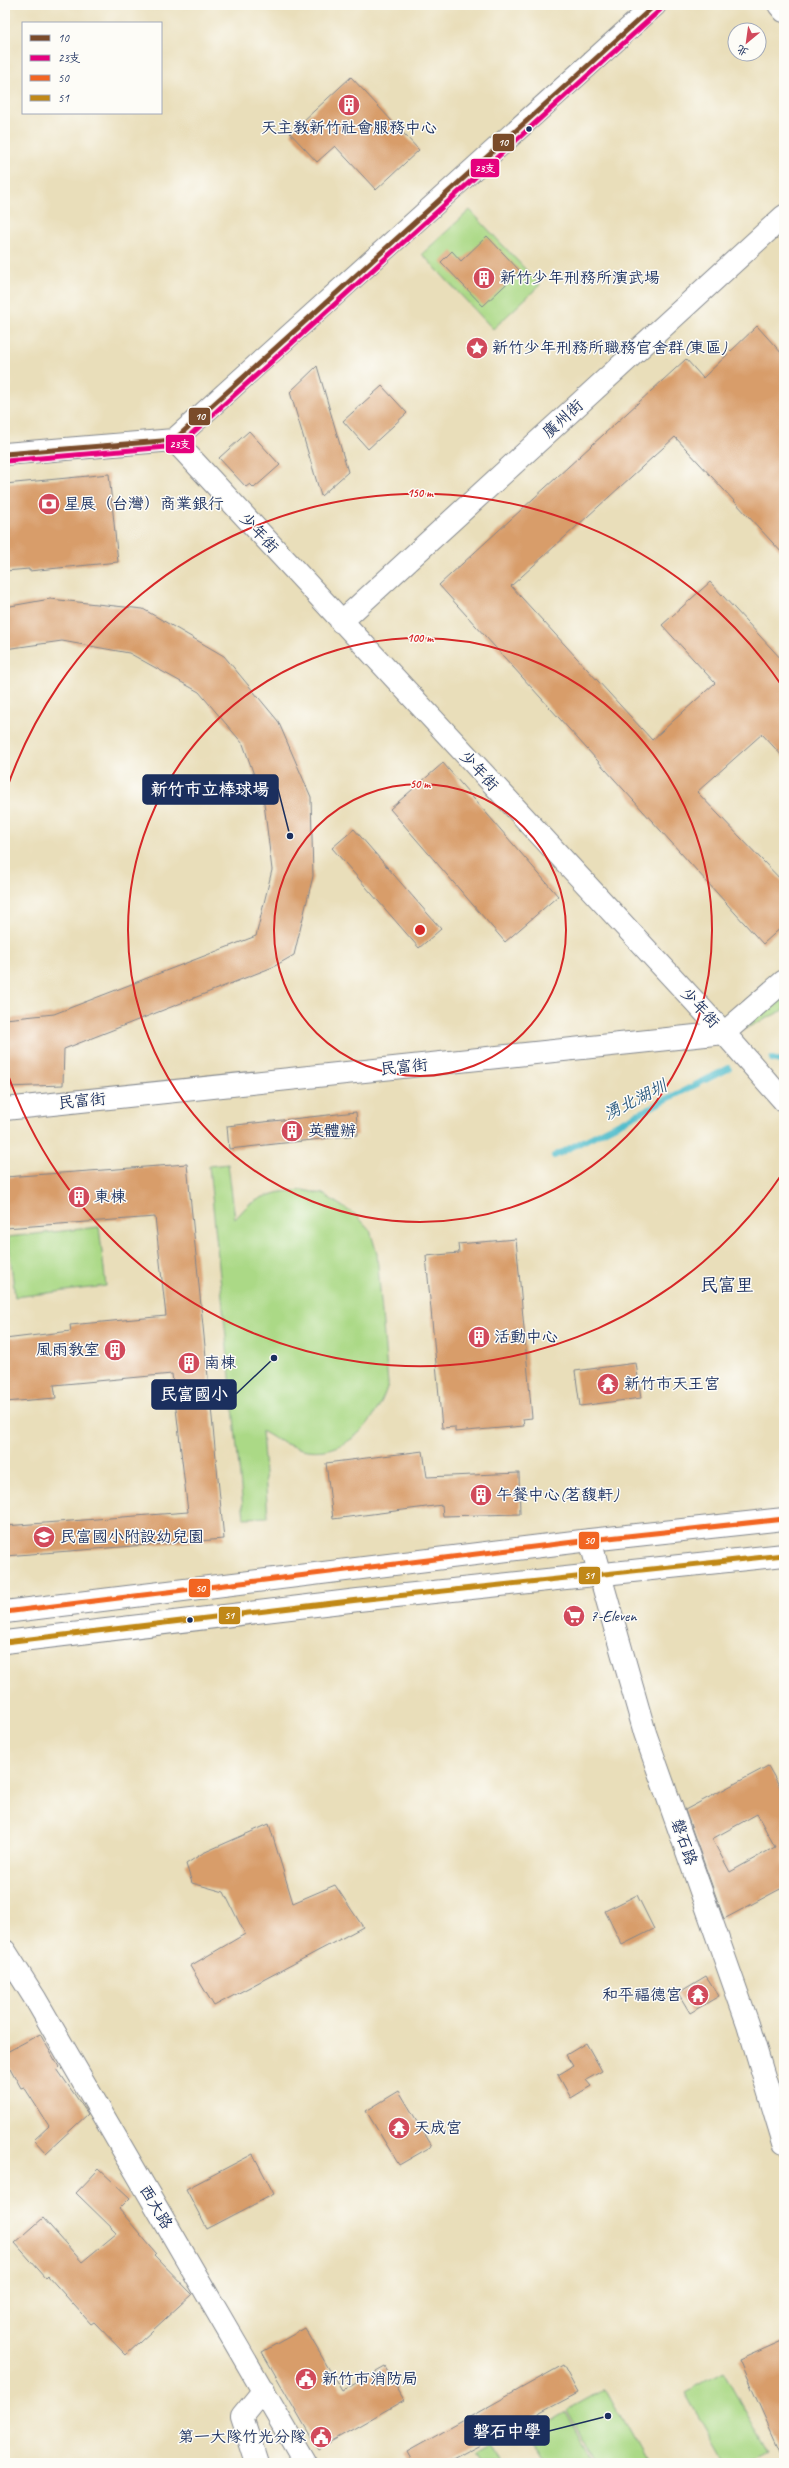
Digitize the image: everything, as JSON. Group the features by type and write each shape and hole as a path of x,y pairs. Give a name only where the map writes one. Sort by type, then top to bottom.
{"street":[{"path":"5,454 174,440 654,5"},
{"path":"779,5 784,11"},
{"name":"廣州街","path":"341,622 784,216"},
{"name":"少年街","path":"174,440 341,622 724,1033 784,1101"},
{"path":"724,1033 784,980"},
{"name":"民富街","path":"5,1109 724,1033"},
{"path":"5,1612 590,1540 784,1519"},
{"name":"磐石路","path":"590,1540 599,1576 645,1733 748,2024 784,2142"},
{"path":"5,1642 358,1600 599,1576 784,1555"},
{"name":"西大路","path":"5,1951 36,2000 124,2155 264,2390 305,2463"},
{"path":"257,2463 242,2417 264,2390"}],"green space":[{"path":"470,210 540,285 493,329 422,254"},
{"path":"784,993 784,1010 742,1030"},
{"path":"228,1164 235,1219 248,1205 263,1197 281,1192 303,1190 323,1194 357,1216 370,1230 377,1254 388,1384 382,1400 374,1415 364,1428 352,1438 338,1446 323,1450 307,1450 289,1445 262,1431 268,1517 244,1518 209,1166"},
{"path":"99,1227 106,1286 15,1297 8,1237"},
{"path":"723,2372 769,2453 750,2463 725,2463 685,2393"},
{"path":"605,2389 646,2463 597,2463 567,2410"},
{"path":"566,2412 594,2463 544,2463 528,2434"},
{"path":"491,2447 500,2463 482,2463 477,2455"}],"building":[{"name":"天主教新竹社會服務中心","path":"351,77 419,150 376,190 335,146 317,162 290,133"},
{"name":"新竹少年刑務所演武場","path":"487,236 520,271 483,306 441,262 452,251 461,261"},
{"path":"757,326 784,356 784,555 675,437 511,586 652,740 715,683 662,625 710,582 784,662 784,758 762,734 697,792 784,883 784,925 763,944 439,585 686,359 703,378"},
{"path":"317,366 348,472 321,496 290,392"},
{"path":"382,386 407,413 368,449 343,421"},
{"path":"249,431 280,465 254,488 250,484 246,487 219,458"},
{"path":"109,474 118,562 29,571 29,569 5,571 5,484"},
{"path":"50,599 143,609 224,656 278,721 311,797 313,876 294,955 273,967 64,1049 63,1085 5,1087 5,1019 54,1014 256,936 272,870 264,803 243,744 199,692 129,653 62,641 5,649 5,607"},
{"path":"443,763 558,896 505,942 390,809"},
{"path":"354,829 441,929 419,948 332,848"},
{"name":"英體辦","path":"356,1112 358,1135 229,1149 227,1126"},
{"path":"187,1164 224,1539 5,1556 5,1526 188,1512 172,1374 54,1385 56,1398 5,1402 5,1339 71,1331 70,1325 166,1316 155,1217 5,1228 5,1177"},
{"name":"活動中心","path":"516,1239 532,1418 523,1419 524,1426 455,1432 455,1427 442,1428 426,1256 459,1253 458,1244"},
{"name":"新竹市天王宮","path":"636,1363 641,1398 580,1406 575,1371"},
{"path":"423,1451 427,1477 519,1473 520,1514 443,1516 442,1505 333,1519 326,1463"},
{"path":"768,1766 784,1794 784,1887 724,1919 685,1810","holes":["757,1814 775,1847 730,1872 712,1839"]},
{"path":"269,1824 293,1903 335,1885 363,1927 214,2006 190,1966 245,1934 224,1892 192,1883 186,1864 203,1853"},
{"path":"637,1895 654,1929 622,1945 605,1911"},
{"name":"和平福德宮","path":"706,1976 719,1996 690,2013 678,1993"},
{"path":"40,2034 59,2067 57,2069 88,2114 46,2153 34,2140 49,2126 24,2087 21,2088 5,2059 5,2053"},
{"path":"586,2043 602,2071 586,2080 591,2086 571,2098 558,2075 573,2066 566,2055"},
{"name":"天成宮","path":"399,2091 432,2146 399,2165 366,2111"},
{"path":"253,2154 274,2194 207,2229 186,2189"},
{"path":"99,2169 130,2198 119,2209 156,2253 154,2255 192,2294 126,2355 94,2322 91,2324 48,2276 46,2278 15,2243 43,2218 82,2262 117,2233 76,2193"},
{"name":"新竹市消防局","path":"305,2328 342,2391 385,2367 404,2400 318,2449 262,2352"},
{"path":"784,2340 784,2460 739,2360"},
{"path":"563,2365 578,2393 445,2463 413,2463 407,2452"}],"waterway":[{"name":"湧北湖圳","path":"772,1059 784,1062"},
{"name":"湧北湖圳","path":"554,1156 729,1068"}],"transit line":[{"name":"10","path":"5,454 174,440 655,5"},
{"name":"23支","path":"6,461 178,446 660,10"},
{"name":"50","path":"5,1612 590,1540 784,1519"},
{"name":"51","path":"5,1642 358,1600 784,1555"}],"place":[{"name":"天主教新竹社會服務中心","path":"349,105"},
{"name":"新竹少年刑務所演武場","path":"484,278"},
{"name":"新竹少年刑務所職務官舍群(東區)","path":"477,348"},
{"name":"星展（台灣）商業銀行","path":"49,504"},
{"name":"新竹市立棒球場","path":"290,836"},
{"name":"英體辦","path":"292,1131"},
{"name":"東棟","path":"79,1197"},
{"name":"活動中心","path":"479,1337"},
{"name":"風雨教室","path":"115,1350"},
{"name":"民富國小","path":"274,1358"},
{"name":"南棟","path":"189,1363"},
{"name":"新竹市天王宮","path":"608,1384"},
{"name":"午餐中心(茗馥軒)","path":"481,1495"},
{"name":"民富國小附設幼兒園","path":"44,1537"},
{"name":"7-Eleven","path":"574,1616"},
{"name":"和平福德宮","path":"698,1995"},
{"name":"天成宮","path":"399,2128"},
{"name":"新竹市消防局","path":"306,2379"},
{"name":"磐石中學","path":"608,2416"},
{"name":"第一大隊竹光分隊","path":"321,2437"}],"district":[{"name":"民富里","path":"727,1285"}]}
